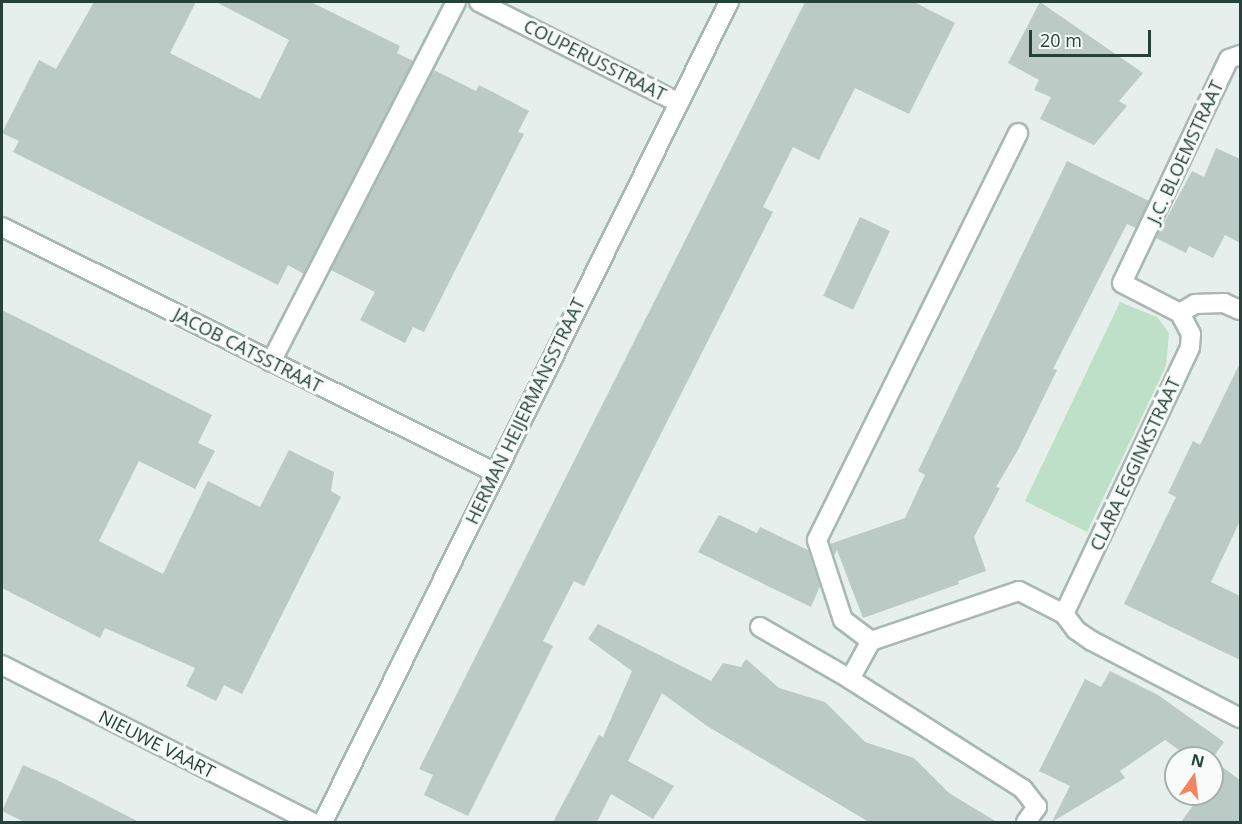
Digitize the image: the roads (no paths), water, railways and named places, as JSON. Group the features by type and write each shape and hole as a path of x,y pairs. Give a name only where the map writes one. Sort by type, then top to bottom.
{"street":[{"path":"271,362 456,2"},
{"name":"COUPERUSSTRAAT","path":"479,2 679,103"},
{"name":"HERMAN HEIJERMANSSTRAAT","path":"323,822 494,472 729,2"},
{"name":"J.C. BLOEMSTRAAT","path":"1180,313 1122,283 1229,59 1240,55"},
{"path":"871,641 843,620 817,540 1018,133"},
{"name":"JACOB CATSSTRAAT","path":"2,227 494,472"},
{"path":"1180,313 1195,304 1224,303 1240,310"},
{"name":"CLARA EGGINKSTRAAT","path":"1064,614 1190,347 1191,334 1180,313"},
{"path":"850,679 871,641 1019,591 1064,614 1076,630 1092,641 1240,717"},
{"path":"760,627 850,679 1023,789 1037,807 1026,822"},
{"name":"NIEUWE VAART","path":"2,665 312,822"}]}
